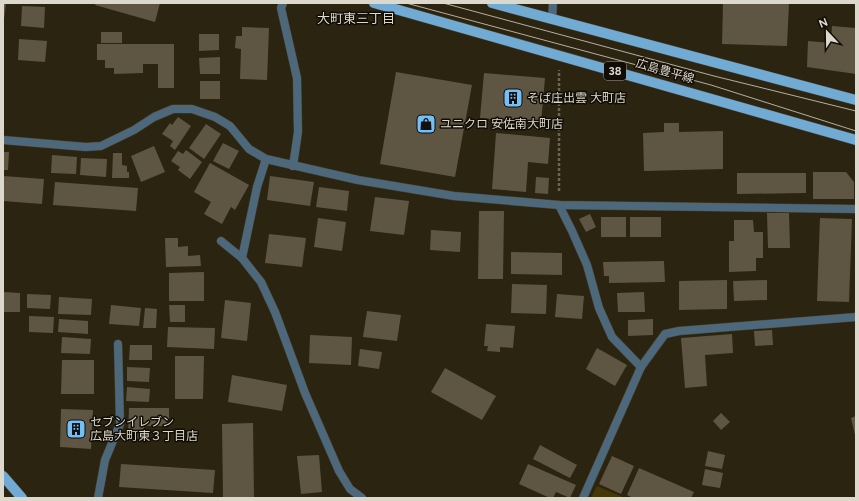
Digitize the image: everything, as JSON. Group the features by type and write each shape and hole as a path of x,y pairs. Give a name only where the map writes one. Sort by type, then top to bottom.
{"main road":[{"name":"広島豊平線","path":"374,3 856,140"},
{"name":"広島豊平線","path":"492,3 856,100"},
{"path":"3,476 22,498"}],"street":[{"path":"282,3 281,8 297,78 298,132 293,166"},
{"path":"552,19 553,3"},
{"path":"3,140 86,147 101,146 173,109 192,108 215,117 230,126 250,149 266,159 358,180 454,196 559,205 856,210"},
{"path":"242,258 257,187 266,159"},
{"path":"559,205 587,265 599,308 612,337 641,367"},
{"path":"221,241 242,258 261,282 275,312 305,393 339,471 350,489 362,498"},
{"path":"583,498 641,367 664,334 679,331 856,317"},
{"path":"98,498 106,460 120,424 118,344"}],"path":[{"path":"559,70 559,205"}],"shaded area":[{"path":"597,486 625,498 591,498"}],"building":[{"path":"96,3 160,3 155,22 95,5"},
{"path":"723,3 789,3 787,46 722,44"},
{"path":"3,4 6,4 4,19 3,19"},
{"path":"22,6 45,7 44,28 21,26"},
{"path":"832,26 856,28 856,74 807,67 808,41 831,43"},
{"path":"242,27 269,28 267,80 240,79 241,49 235,48 236,36 242,36"},
{"path":"101,32 122,32 122,43 101,43"},
{"path":"199,34 219,34 219,50 199,51"},
{"path":"19,39 47,41 45,62 18,60"},
{"path":"97,44 174,44 174,88 158,88 158,64 143,64 143,73 114,74 114,68 105,68 105,60 97,60"},
{"path":"220,57 220,74 200,74 199,58"},
{"name":"ユニクロ 安佐南大町店","path":"396,72 472,85 455,177 380,164"},
{"name":"そば庄出雲 大町店","path":"484,73 545,78 541,123 480,118"},
{"path":"200,81 220,81 220,99 200,99"},
{"path":"178,117 191,126 175,150 170,146 173,141 162,134 170,123 172,125"},
{"path":"664,123 679,123 679,132 723,131 723,169 644,171 643,133 664,132"},
{"path":"206,124 221,134 204,159 189,148"},
{"path":"496,133 550,138 548,164 528,162 526,192 492,189"},
{"path":"223,143 239,151 229,169 213,161"},
{"path":"154,146 165,172 141,182 131,156"},
{"path":"186,150 202,162 190,179 178,170 180,167 171,161 178,151 183,154"},
{"path":"3,152 9,152 8,170 3,170"},
{"path":"113,153 122,153 122,165 127,166 129,178 112,178"},
{"path":"52,155 77,157 76,174 51,173"},
{"path":"81,158 107,159 106,177 80,175"},
{"path":"210,163 249,185 235,210 231,207 222,224 204,214 211,202 194,192"},
{"path":"813,172 846,172 854,182 854,199 813,199"},
{"path":"737,173 806,173 806,193 737,194"},
{"path":"3,176 44,179 42,204 3,201"},
{"path":"270,176 314,182 310,206 267,200"},
{"path":"536,177 549,178 548,194 535,193"},
{"path":"55,182 138,188 136,211 53,205"},
{"path":"319,187 349,191 347,211 316,207"},
{"path":"375,197 409,201 404,235 370,231"},
{"path":"479,211 504,211 503,279 478,279"},
{"path":"767,213 789,213 790,248 768,248"},
{"path":"590,214 596,227 586,232 579,219"},
{"path":"601,217 626,217 626,237 601,237"},
{"path":"630,217 661,217 661,237 630,237"},
{"path":"318,218 346,222 342,251 314,247"},
{"path":"820,218 852,219 849,302 817,301"},
{"path":"734,220 753,220 754,232 763,232 763,258 756,258 756,271 729,272 729,241 734,241"},
{"path":"431,230 461,232 460,252 430,250"},
{"path":"269,234 306,238 302,267 265,263"},
{"path":"165,238 178,238 178,247 188,246 188,256 200,255 201,266 166,267"},
{"path":"511,252 562,253 562,275 511,274"},
{"path":"664,261 665,282 609,283 609,276 604,276 603,262"},
{"path":"204,272 204,301 169,301 169,273"},
{"path":"727,280 727,309 679,310 679,281"},
{"path":"767,280 767,300 734,301 733,281"},
{"path":"512,284 547,285 546,314 511,313"},
{"path":"3,292 20,293 20,312 3,312"},
{"path":"644,292 645,312 618,312 617,293"},
{"path":"27,294 51,295 50,309 27,308"},
{"path":"557,294 584,296 582,319 555,317"},
{"path":"59,297 92,299 91,315 58,314"},
{"path":"225,300 251,303 247,341 221,338"},
{"path":"111,305 141,308 139,326 109,324"},
{"path":"169,305 185,305 185,322 170,322"},
{"path":"145,308 157,309 156,328 143,328"},
{"path":"367,311 401,315 397,341 363,337"},
{"path":"29,316 54,317 53,333 29,332"},
{"path":"59,319 88,321 88,334 58,332"},
{"path":"653,319 653,335 628,336 628,320"},
{"path":"486,324 515,326 513,348 500,347 500,352 487,351 488,346 484,346"},
{"path":"168,327 215,328 214,349 167,347"},
{"path":"772,330 773,345 755,346 754,331"},
{"path":"732,334 733,353 705,355 707,386 685,388 681,338"},
{"path":"310,335 352,337 351,365 309,363"},
{"path":"62,337 91,339 90,354 61,353"},
{"path":"130,345 152,345 152,360 129,360"},
{"path":"597,348 627,365 615,386 586,369"},
{"path":"360,349 382,352 379,369 358,366"},
{"path":"175,356 204,356 203,399 175,399"},
{"path":"62,360 94,360 94,394 61,394"},
{"path":"127,367 150,368 149,382 127,381"},
{"path":"445,368 496,396 482,420 431,392"},
{"path":"232,375 287,385 282,411 228,402"},
{"path":"127,387 150,389 149,402 126,401"},
{"path":"129,408 169,408 169,426 144,426 144,439 128,439"},
{"name":"セブンイレブン 広島大町東３丁目店","path":"61,409 93,410 91,449 60,447"},
{"path":"721,413 730,422 721,430 713,421"},
{"path":"856,416 856,435 855,435 851,418"},
{"path":"253,423 254,498 223,498 222,424"},
{"path":"540,445 577,465 570,478 533,459"},
{"path":"708,451 725,455 722,469 705,466"},
{"path":"319,455 322,492 301,494 297,456"},
{"path":"612,456 634,466 621,494 599,484"},
{"path":"121,464 215,470 213,493 119,487"},
{"path":"528,464 576,485 570,498 556,492 553,498 550,498 519,484"},
{"path":"639,468 694,492 691,498 633,498 627,495"},
{"path":"705,469 723,473 720,488 702,485"}],"tram line":[{"path":"406,3 711,85 856,131"},
{"path":"443,3 714,76 856,111"}],"place":[{"name":"そば庄出雲 大町店","path":"513,98"},
{"name":"ユニクロ 安佐南大町店","path":"426,124"},
{"name":"セブンイレブン 広島大町東３丁目店","path":"76,429"}],"district":[{"name":"大町東三丁目","path":"356,18"}]}
